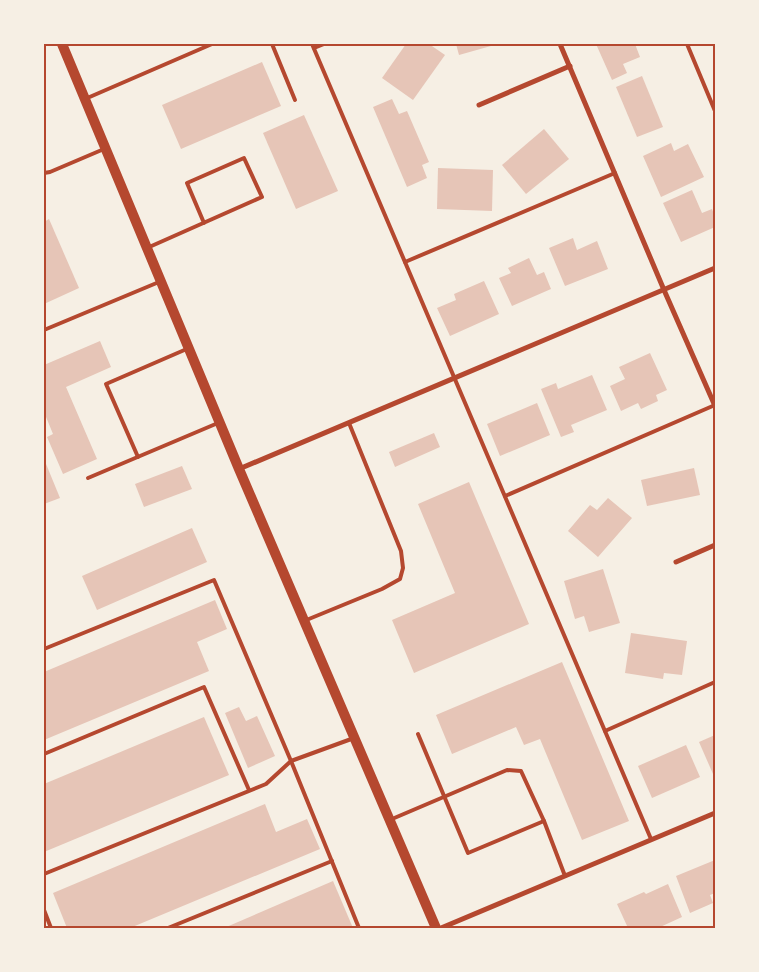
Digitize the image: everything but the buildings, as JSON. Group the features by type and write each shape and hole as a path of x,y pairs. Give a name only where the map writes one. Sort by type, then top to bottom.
{"main road":[{"path":"62,44 220,422 436,928"}],"street":[{"path":"560,44 715,405"},
{"path":"479,105 570,66"},
{"path":"240,469 715,268"},
{"path":"676,562 715,545"},
{"path":"441,928 715,812"}],"lane":[{"path":"85,99 212,44"},
{"path":"272,44 295,100"},
{"path":"324,44 313,46 651,840"},
{"path":"687,44 715,111"},
{"path":"44,173 106,148"},
{"path":"147,248 204,223 262,197 244,158 187,184 204,223"},
{"path":"405,262 615,173"},
{"path":"44,330 161,282"},
{"path":"138,457 106,384 189,348"},
{"path":"505,496 715,405"},
{"path":"88,478 220,422"},
{"path":"304,620 400,579 403,568 401,551 349,423"},
{"path":"44,649 214,580 359,928"},
{"path":"605,731 715,682"},
{"path":"44,754 204,687 250,790"},
{"path":"418,734 468,853 544,821"},
{"path":"44,874 266,784 291,761 354,738"},
{"path":"390,820 507,770 521,770 544,821 565,876"},
{"path":"168,928 332,861"},
{"path":"44,910 51,928"}]}
